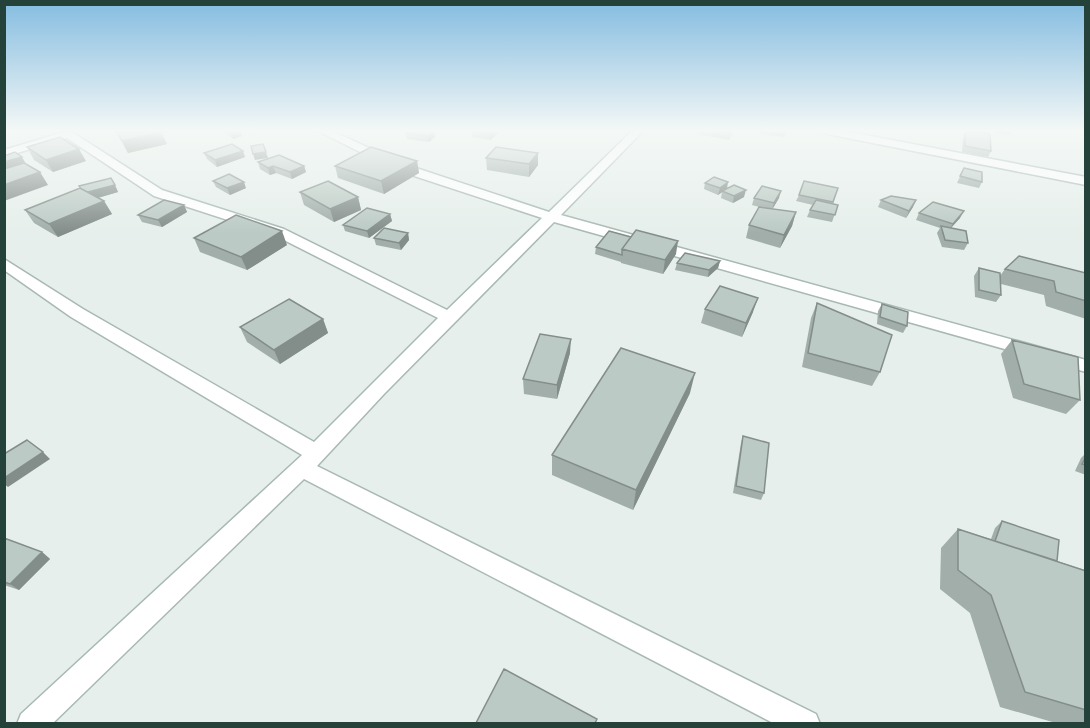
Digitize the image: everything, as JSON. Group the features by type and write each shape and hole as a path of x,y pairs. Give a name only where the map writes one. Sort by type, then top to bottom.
{"street":[{"path":"115,165 158,193 279,232 449,317"},
{"path":"396,165 552,217 1086,366"},
{"path":"31,723 309,460 377,389 604,165"},
{"path":"1003,165 1086,181"},
{"path":"4,264 309,460 806,723"}],"building":[{"path":"28,165 40,172 4,185 4,169"},
{"path":"263,165 304,166 290,172 273,166 268,168"},
{"path":"337,165 410,165 381,181 335,166"},
{"path":"964,168 982,172 982,182 960,176"},
{"path":"229,174 244,182 227,188 213,181"},
{"path":"714,177 728,182 720,188 705,183"},
{"path":"111,178 115,185 88,192 79,186"},
{"path":"328,181 358,197 330,209 300,192"},
{"path":"804,181 838,188 833,202 799,195"},
{"path":"734,185 746,190 734,196 722,191"},
{"path":"762,186 781,191 774,203 754,198"},
{"path":"80,188 104,201 49,224 25,210"},
{"path":"891,196 916,200 909,211 881,200"},
{"path":"164,200 184,205 158,220 138,215"},
{"path":"816,200 838,205 835,215 810,210"},
{"path":"933,202 964,211 953,224 919,213"},
{"path":"759,207 796,212 784,235 749,225"},
{"path":"367,208 390,214 367,231 343,225"},
{"path":"236,215 282,231 241,257 194,238"},
{"path":"941,226 966,231 968,243 945,240"},
{"path":"384,228 408,233 399,243 374,238"},
{"path":"636,230 678,241 665,260 622,249"},
{"path":"609,231 631,237 622,249 622,255 596,247"},
{"path":"685,253 720,261 709,270 677,263"},
{"path":"1019,256 1086,273 1086,301 1056,292 1054,281 1005,269"},
{"path":"979,268 1000,273 1001,295 979,290"},
{"path":"720,286 758,298 746,323 705,309"},
{"path":"289,299 323,319 274,350 240,327"},
{"path":"817,303 892,335 880,372 808,353"},
{"path":"882,304 908,312 907,326 880,317"},
{"path":"540,334 571,339 557,385 523,379"},
{"path":"1012,340 1078,357 1080,400 1024,384"},
{"path":"621,348 695,373 636,490 552,455"},
{"path":"743,436 769,443 764,493 736,486"},
{"path":"27,440 43,452 4,478 4,454"},
{"path":"1002,521 1059,540 1057,561 995,541"},
{"path":"958,529 1086,571 1086,710 1025,692 991,595 958,570"},
{"path":"4,538 42,552 10,584 4,582"},
{"path":"504,669 597,719 595,723 476,723"}]}
